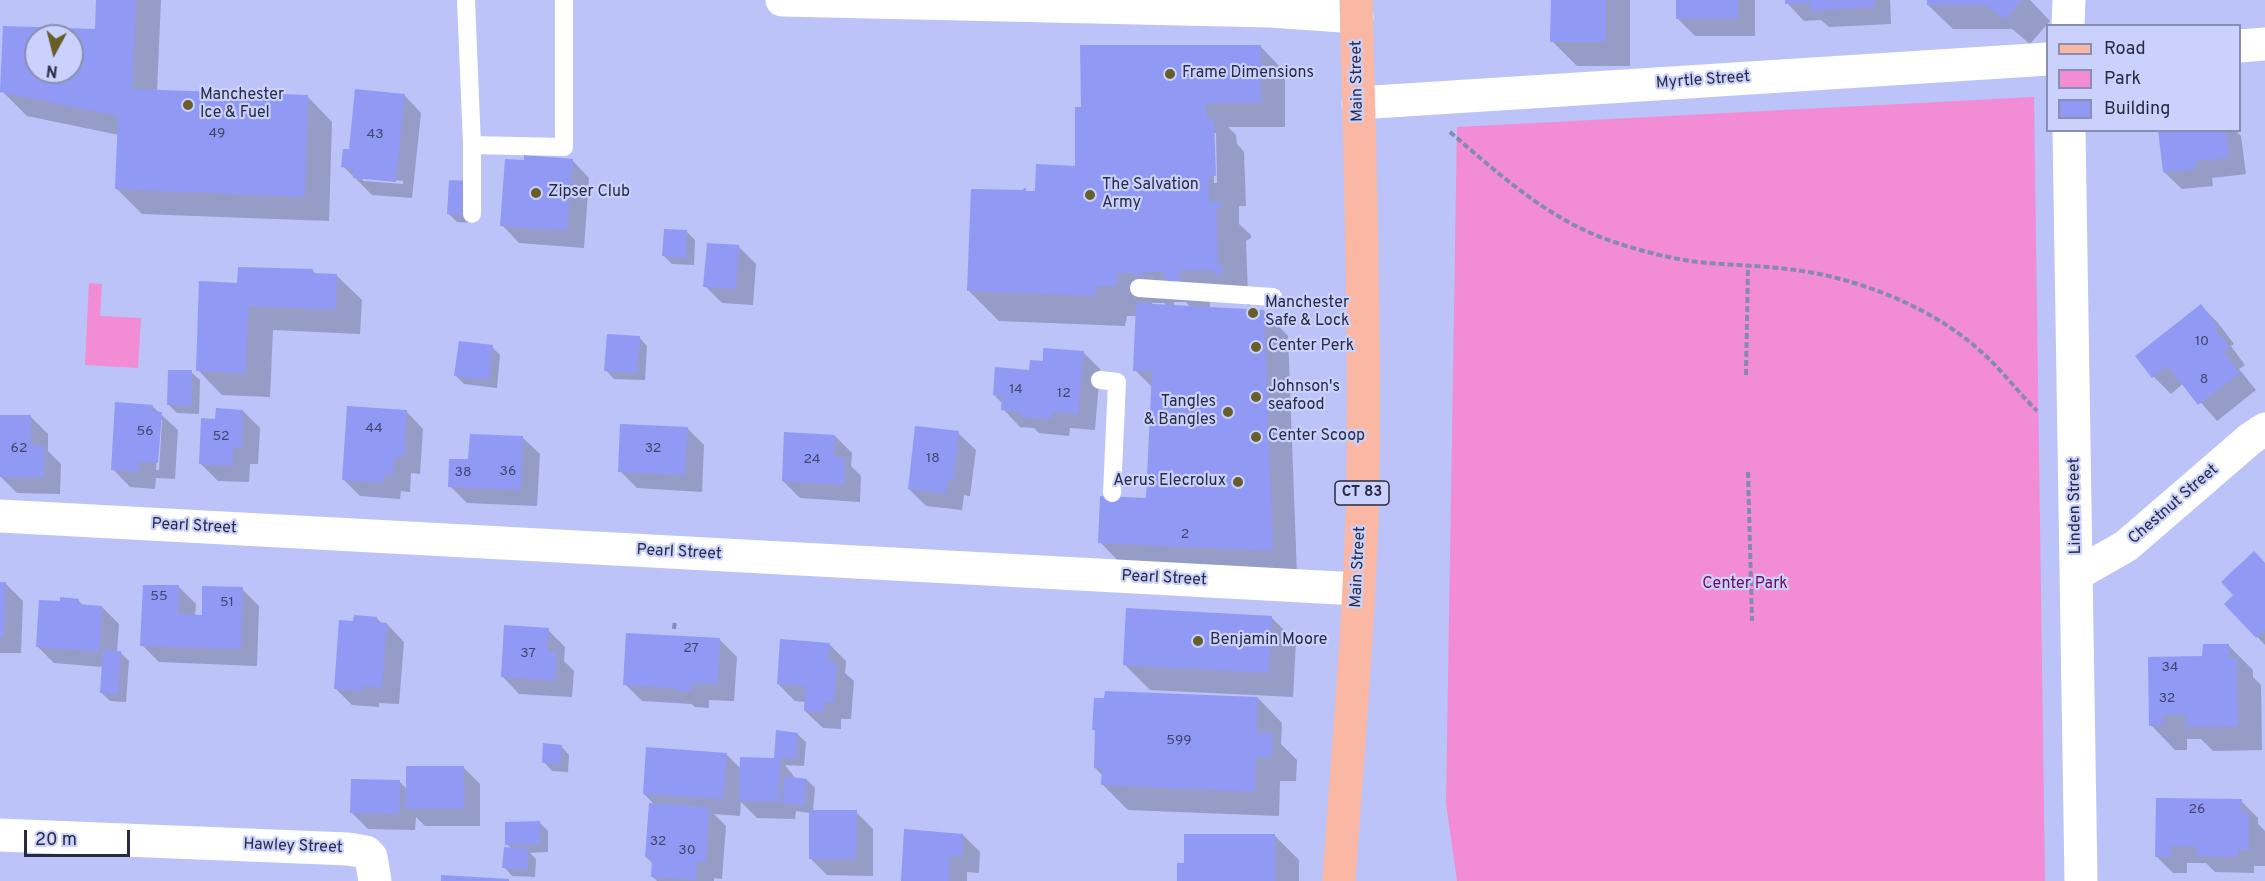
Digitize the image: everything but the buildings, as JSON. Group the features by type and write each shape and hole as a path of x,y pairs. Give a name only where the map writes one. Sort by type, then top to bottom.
{"main road":[{"name":"Main Street","path":"1339,881 1363,482 1356,8"}],"street":[{"path":"782,0 1041,3 1270,11 1356,8"},
{"path":"2068,24 2069,0"},
{"path":"2241,46 2265,44"},
{"name":"Myrtle Street","path":"1358,104 2046,59"},
{"name":"Linden Street","path":"2069,132 2080,881"},
{"name":"Chestnut Street","path":"2077,574 2126,546 2250,439 2265,429"},
{"name":"Pearl Street","path":"0,516 1358,589"},
{"name":"Hawley Street","path":"0,835 348,849 372,867"}],"lane":[{"path":"466,0 472,145 472,214"},
{"path":"472,145 564,147 564,0"},
{"path":"1139,288 1273,297"},
{"path":"1100,380 1117,382 1112,493"}],"path":[{"path":"1455,136 1526,196 1572,224 1612,242 1666,257 1706,263 1791,269 1835,278 1880,291 1941,321 1990,360 2039,412"},
{"path":"1746,375 1748,265"},
{"path":"1748,472 1752,621"},
{"path":"674,629 675,621"}],"green space":[{"name":"Center Park","path":"2034,97 2045,881 1457,881 1446,803 1457,127"},
{"path":"89,283 102,284 100,316 141,318 138,368 85,365"}],"place":[{"name":"Frame Dimensions","path":"1170,74"},
{"name":"Manchester Ice & Fuel","path":"188,105"},
{"name":"Zipser Club","path":"536,193"},
{"name":"The Salvation Army","path":"1090,195"},
{"name":"Manchester Safe & Lock","path":"1253,313"},
{"name":"Center Perk","path":"1256,347"},
{"name":"Johnson's seafood","path":"1256,397"},
{"name":"Tangles & Bangles","path":"1228,412"},
{"name":"Center Scoop","path":"1256,437"},
{"name":"Aerus Elecrolux","path":"1238,482"},
{"name":"Benjamin Moore","path":"1198,641"}]}
